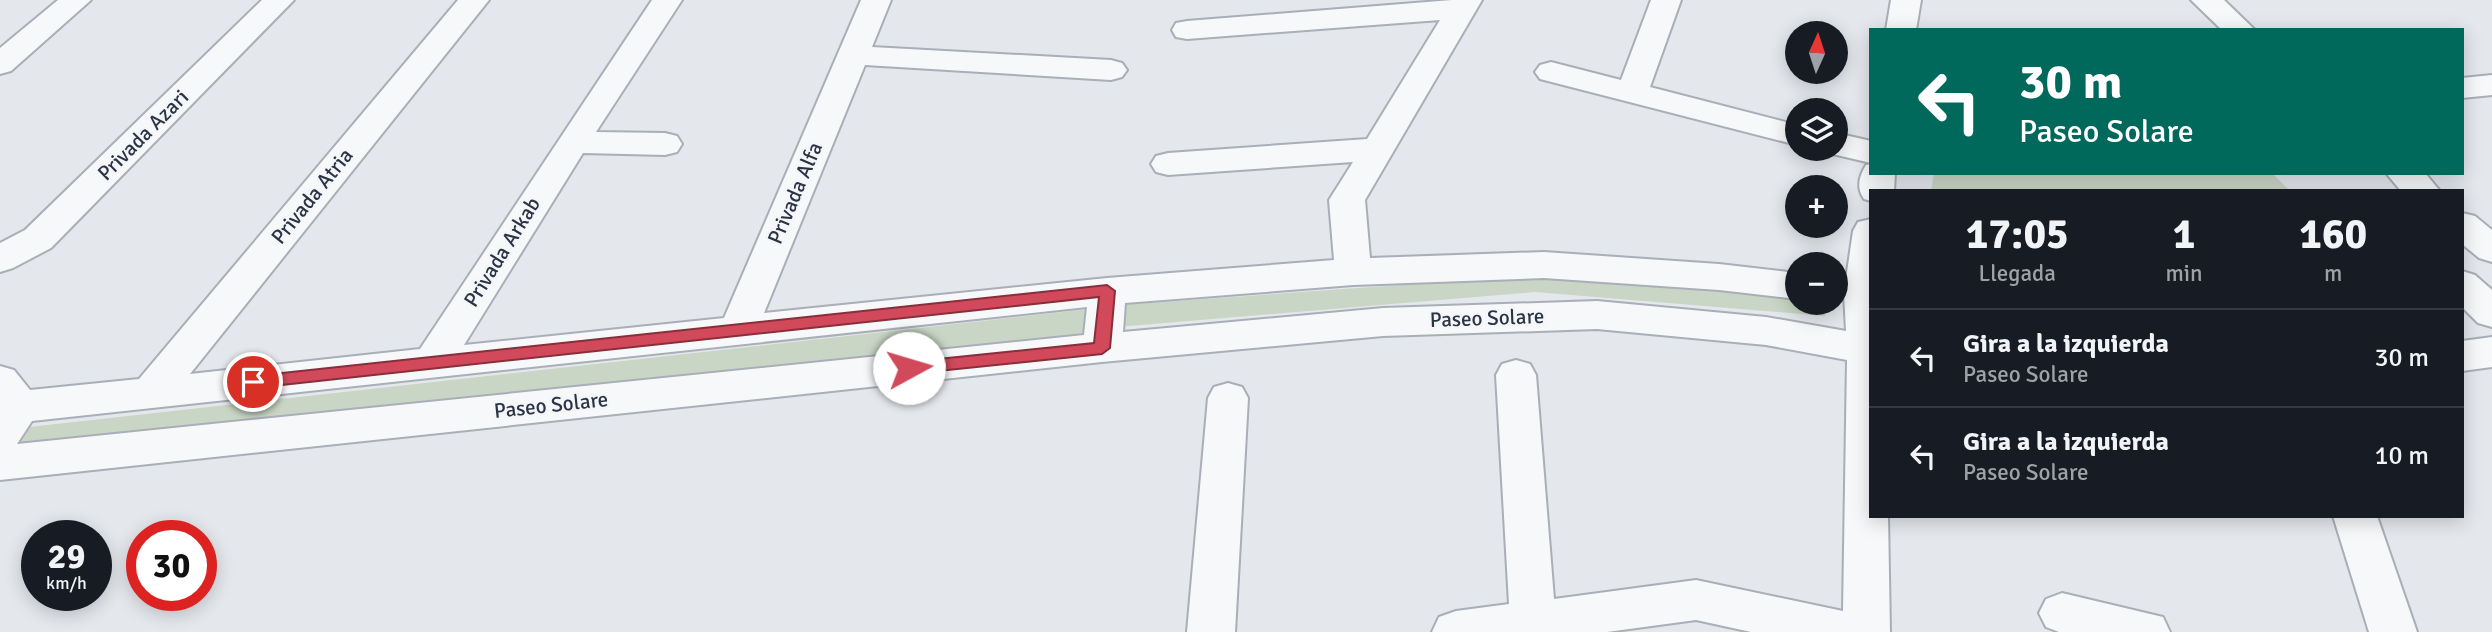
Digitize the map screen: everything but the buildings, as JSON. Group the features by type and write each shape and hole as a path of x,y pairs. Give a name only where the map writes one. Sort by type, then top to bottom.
{"street":[{"path":"0,64 76,0"},
{"name":"Privada Azari","path":"0,259 38,239 279,0"},
{"name":"Privada Atria","path":"151,393 474,0"},
{"name":"Privada Arkab","path":"432,363 667,0"},
{"name":"Privada Alfa","path":"738,330 876,0"},
{"path":"1632,93 1666,0"},
{"path":"1901,28 1906,0"},
{"path":"2206,0 2238,28"},
{"path":"1187,30 1464,5"},
{"path":"1353,272 1347,200 1464,5"},
{"path":"853,55 1111,70"},
{"path":"1551,72 1785,132"},
{"path":"2464,88 2492,85"},
{"path":"573,142 665,144"},
{"path":"1848,147 1869,152"},
{"path":"1168,164 1378,149"},
{"path":"2405,175 2421,189"},
{"path":"2464,227 2492,249"},
{"path":"1866,632 1869,350 1856,292 1869,239"},
{"path":"2464,266 2492,262"},
{"path":"7,408 1107,291 1353,272 1544,265 1719,277 1785,285"},
{"path":"2464,286 2492,313"},
{"path":"1102,348 1107,291"},
{"name":"Paseo Solare","path":"0,463 1383,321 1597,314 1766,331 1869,350"},
{"path":"2464,356 2492,352"},
{"path":"1516,375 1533,622"},
{"path":"1211,632 1228,398"},
{"path":"2356,518 2393,632"},
{"path":"1456,632 1696,600 1843,632"},
{"path":"2063,613 2146,632"}],"green space":[{"path":"1934,175 2274,175 2288,189 1931,189"},
{"path":"1526,276 1785,296 1785,313 1535,292 1117,327 1120,305"},
{"path":"1089,309 1088,337 2,452 20,428"}],"route":[{"path":"253,382 1107,291 1102,348 909,368"}]}
